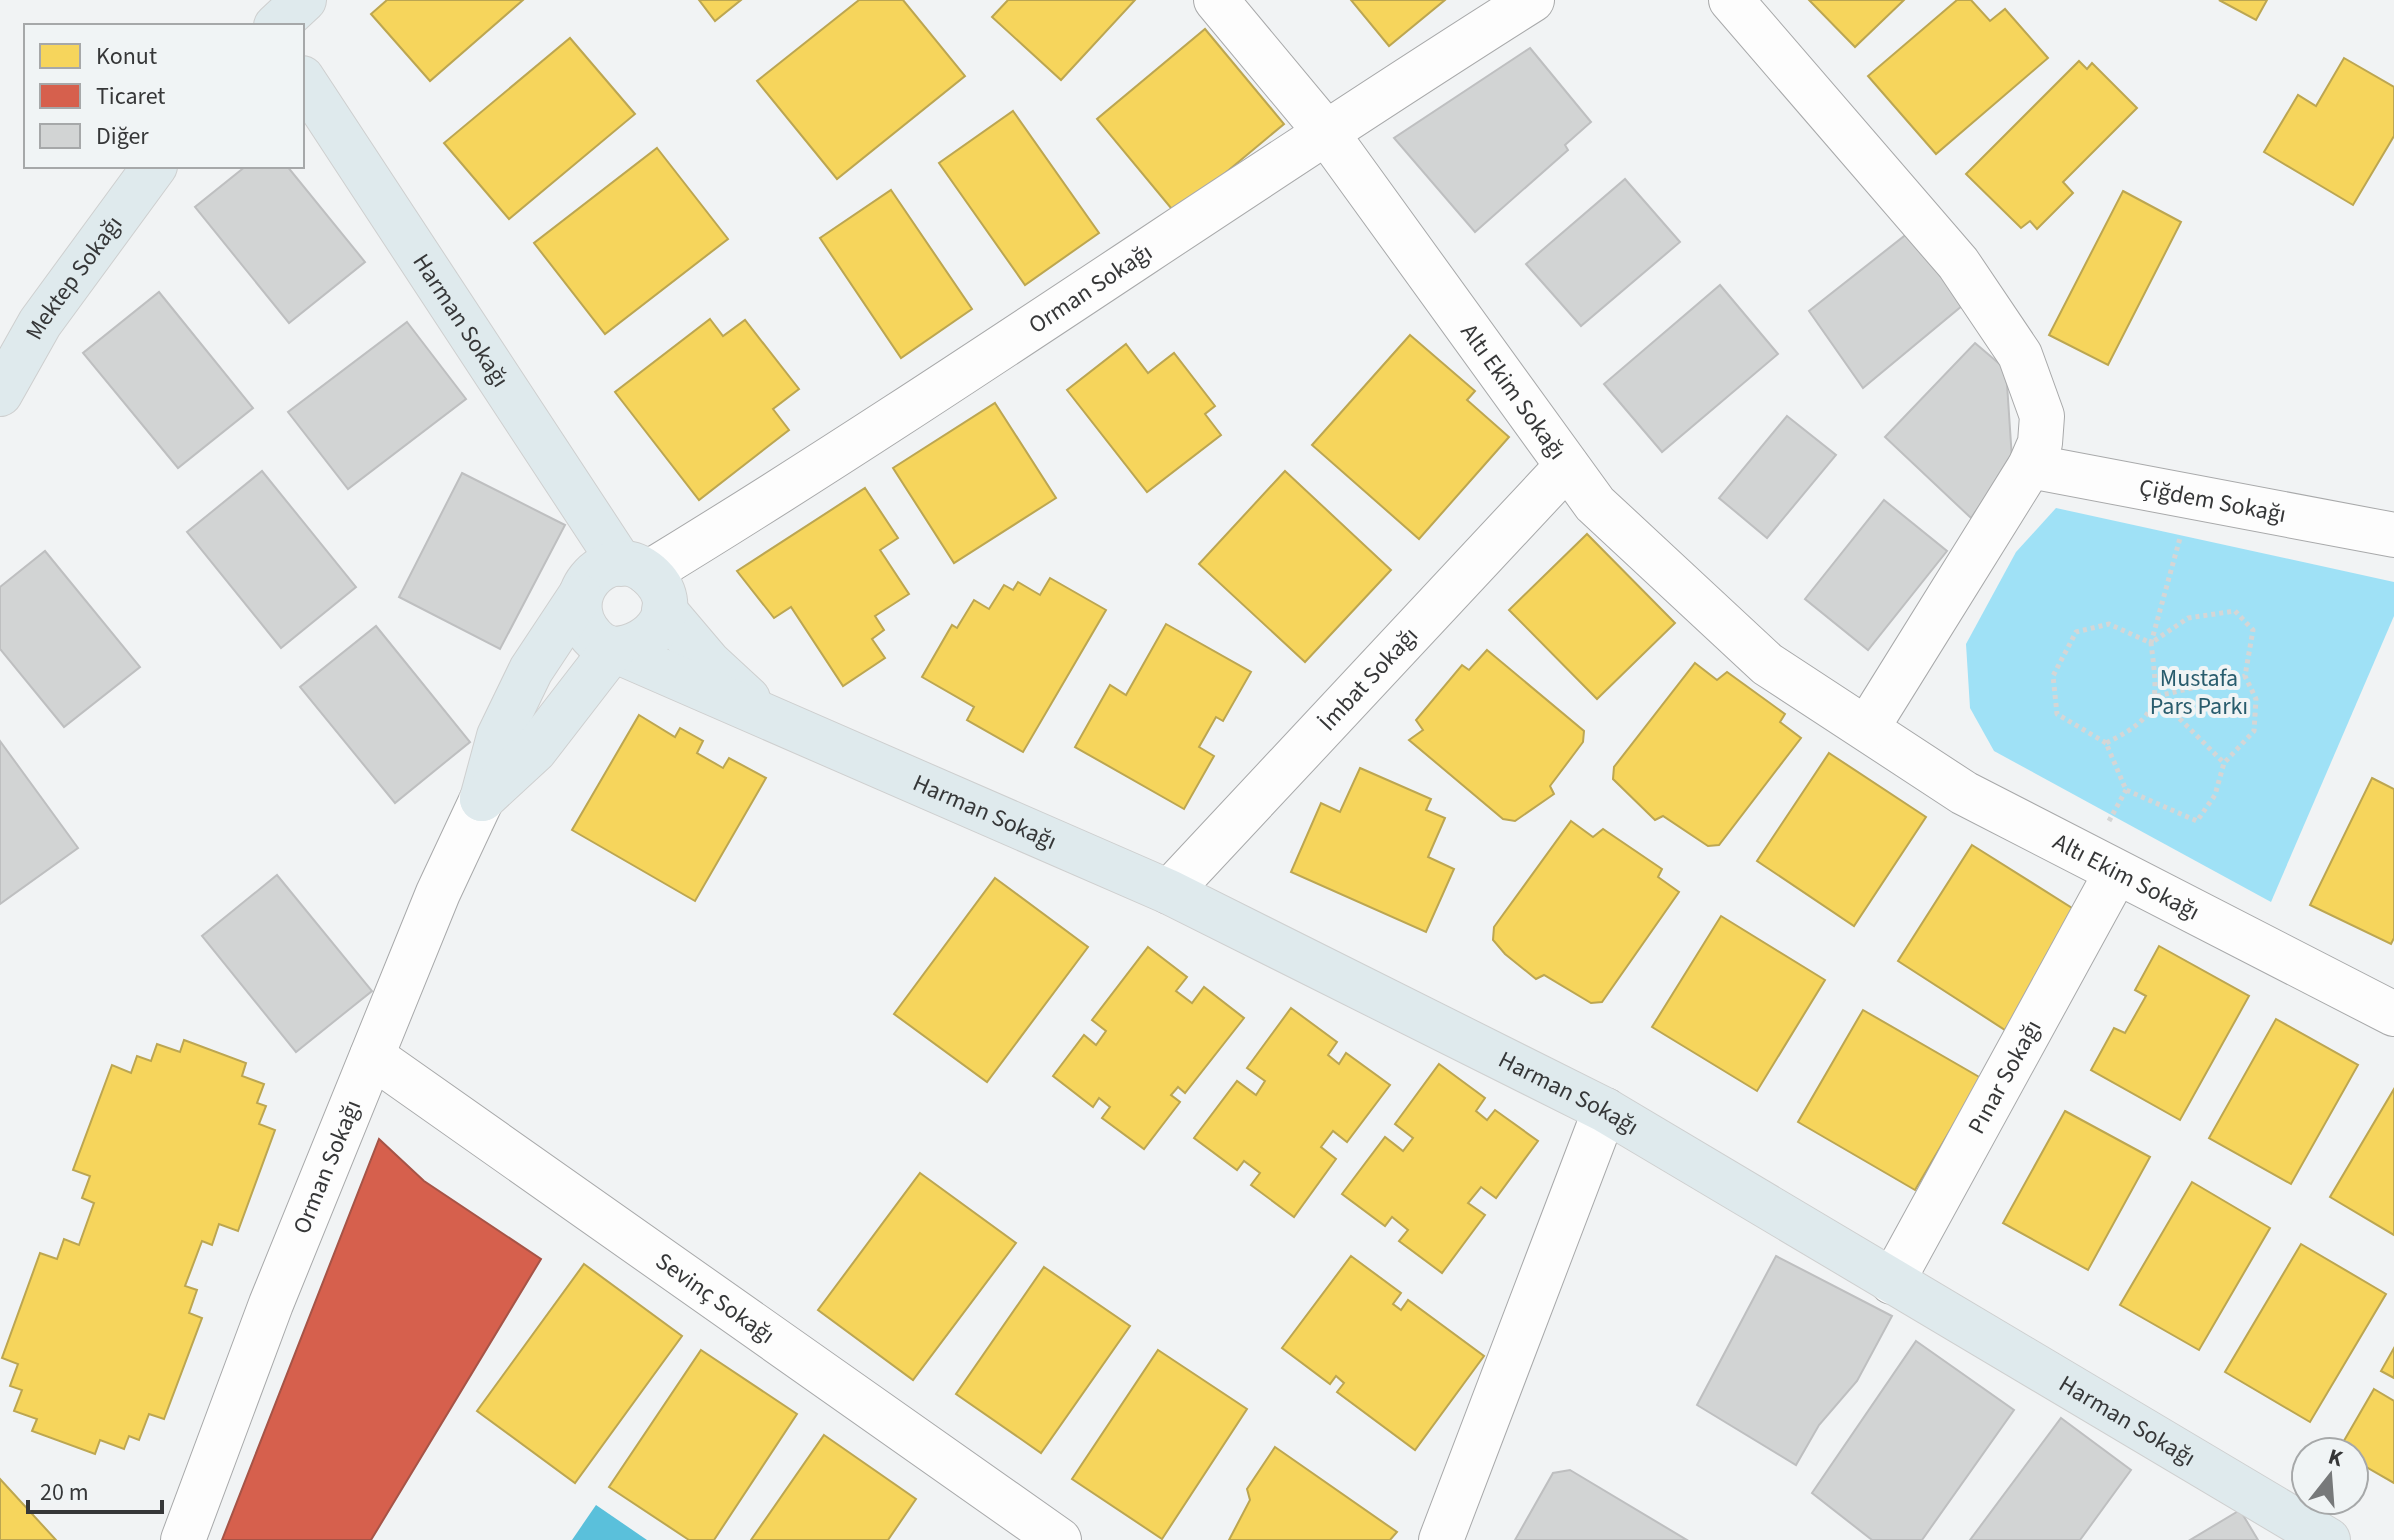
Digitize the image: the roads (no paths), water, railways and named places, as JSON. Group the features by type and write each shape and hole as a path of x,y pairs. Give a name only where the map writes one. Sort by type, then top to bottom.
{"main road":[{"path":"251,0 267,24"},
{"path":"278,24 304,0"},
{"name":"Harman Sokağı","path":"304,81 644,582 709,663 770,720"},
{"name":"Mektep Sokağı","path":"0,394 40,323 154,168"},
{"path":"482,799 499,736 531,670 595,573 644,582 660,625 641,645 613,649 600,644 581,624 580,596"},
{"path":"482,799 535,750 613,649"},
{"name":"Harman Sokağı","path":"613,649 1169,892 1605,1110 2328,1540"}],"street":[{"name":"Altı Ekim Sokağı","path":"1216,0 1325,131 1595,504 1767,664 1964,793 2394,1014"},
{"name":"Orman Sokağı","path":"644,582 1325,131 1532,0"},
{"path":"1731,0 1958,263 2020,355 2042,416 2040,443 2030,466 1867,728"},
{"name":"İmbat Sokağı","path":"1169,892 1567,466"},
{"name":"Çiğdem Sokağı","path":"2030,466 2394,535"},
{"name":"Orman Sokağı","path":"183,1540 271,1304 438,893 482,799"},
{"name":"Pınar Sokağı","path":"1892,1282 2116,873"},
{"name":"Sevinç Sokağı","path":"372,1056 1059,1540"},
{"path":"1441,1540 1605,1110"}],"park label":[{"name":"Mustafa Pars Parkı","path":"2199,692"}]}
